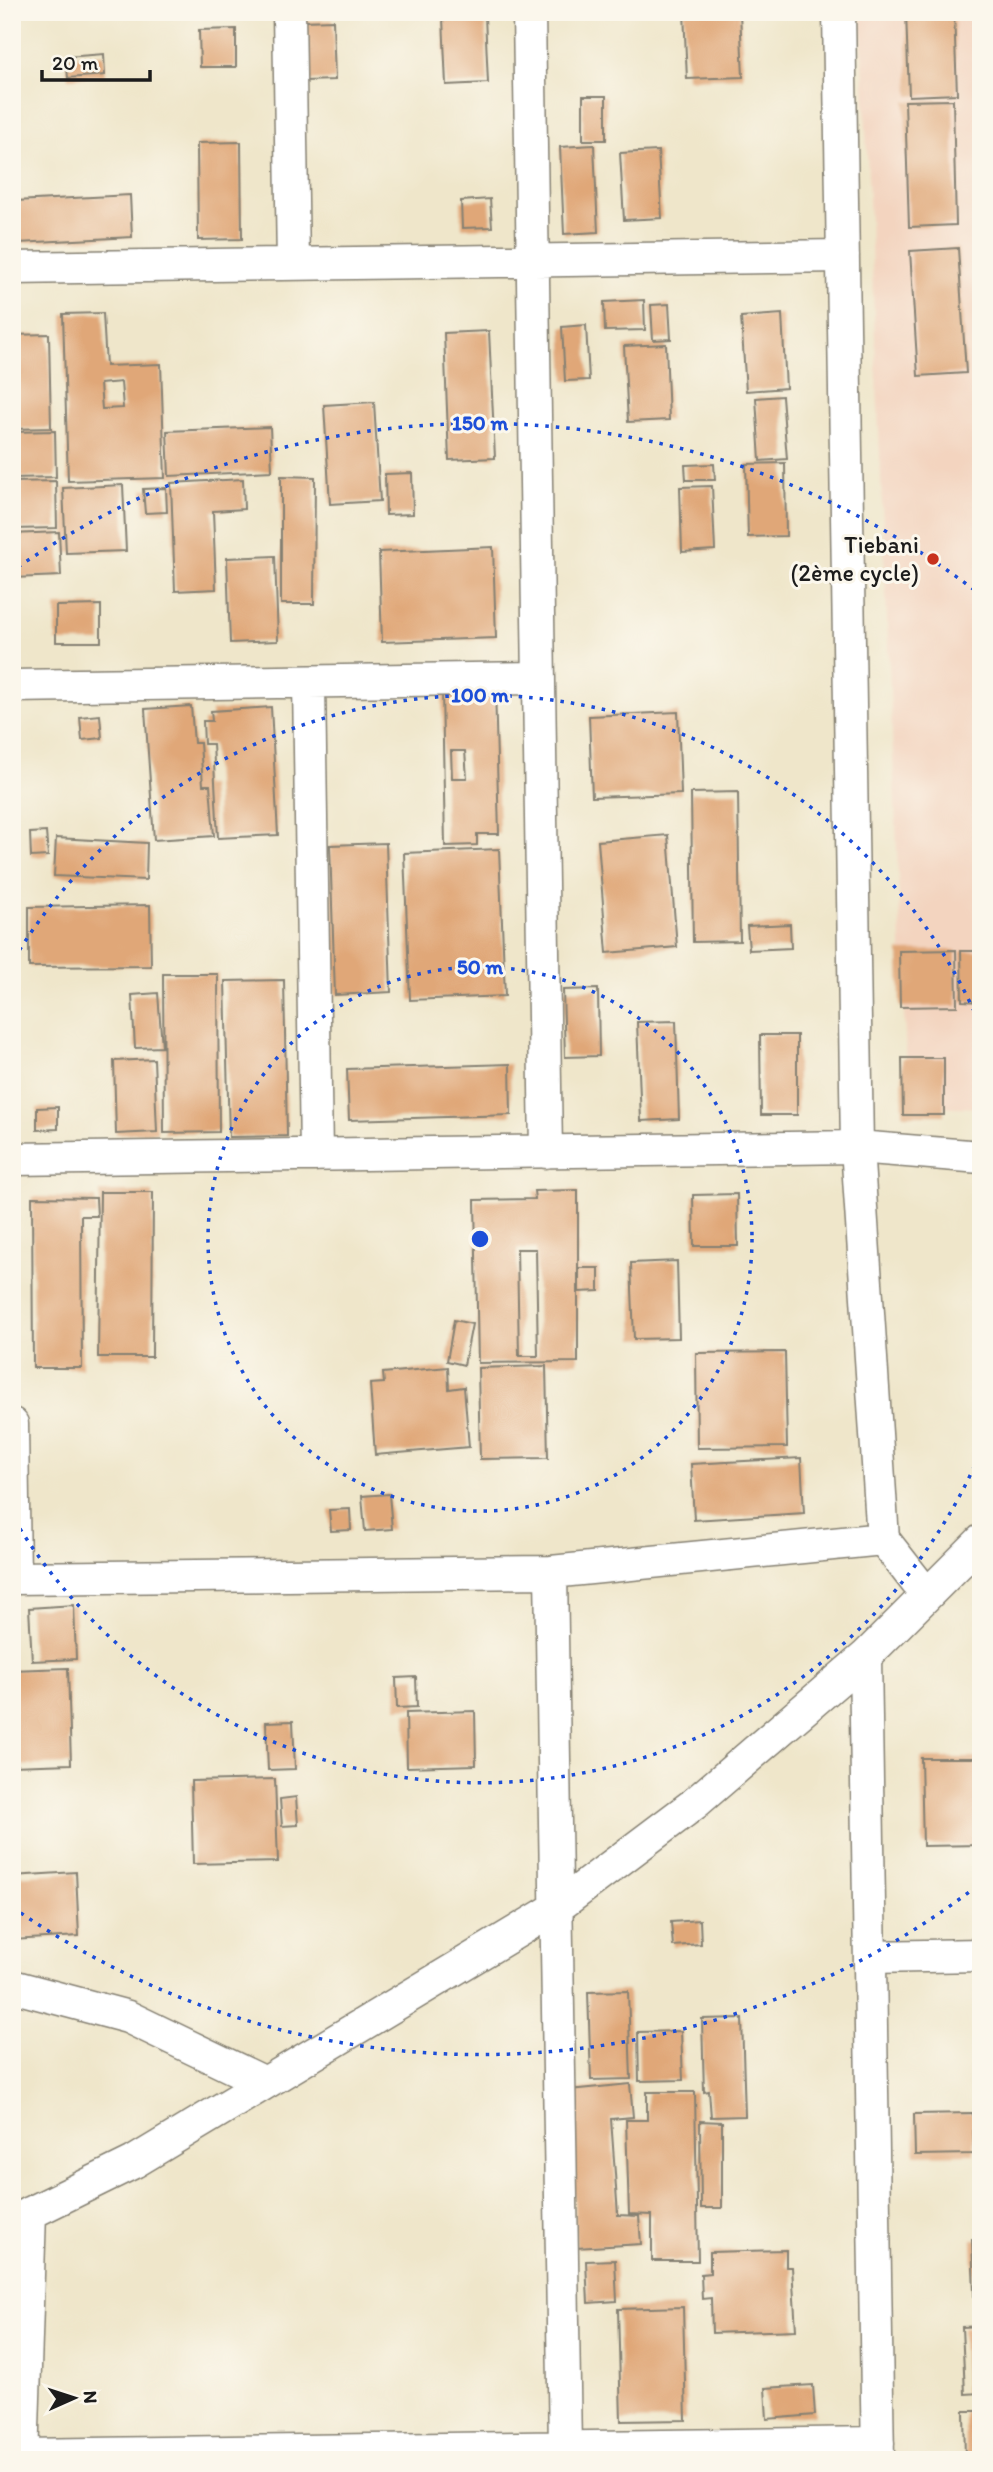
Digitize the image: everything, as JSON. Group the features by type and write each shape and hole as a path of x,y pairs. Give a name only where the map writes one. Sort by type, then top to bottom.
{"street":[{"path":"289,12 293,264"},
{"path":"529,12 546,1152"},
{"path":"839,12 857,1147 883,1539 926,1594"},
{"path":"12,268 843,256"},
{"path":"12,686 539,678"},
{"path":"309,682 316,1155"},
{"path":"12,1159 857,1147 981,1157"},
{"path":"12,1424 13,1578 551,1572 883,1539"},
{"path":"865,1657 878,2451 565,2448 22,2458 21,2218 134,2162 556,1908 694,1804 865,1657 926,1594 978,1546"},
{"path":"551,1572 565,2448"},
{"path":"870,1957 981,1955"},
{"path":"12,1986 128,2017 265,2083"}],"shaded area":[{"name":"Tiebani (2ème cycle)","path":"861,12 981,12 981,1108 908,1105"}],"building":[{"path":"684,12 740,12 743,77 687,79"},
{"path":"906,12 954,12 957,94 909,96"},
{"path":"485,16 488,83 446,85 443,18"},
{"path":"333,20 335,80 304,81 303,21"},
{"path":"236,29 236,67 200,67 199,30"},
{"path":"104,54 105,75 68,78 66,57"},
{"path":"583,96 606,96 606,140 583,140"},
{"path":"953,100 956,225 909,227 905,101"},
{"path":"241,142 242,239 198,240 197,143"},
{"path":"594,145 598,232 564,234 560,147"},
{"path":"658,151 662,218 624,220 620,153"},
{"path":"130,195 132,237 18,243 16,201"},
{"path":"490,199 492,227 462,228 461,201"},
{"path":"958,248 966,373 918,376 910,251"},
{"path":"644,300 645,330 605,331 604,302"},
{"path":"669,304 671,339 653,340 651,305"},
{"path":"103,313 106,366 161,364 165,478 68,481 63,314","holes":["121,382 123,408 102,409 100,384"]},
{"path":"782,314 786,388 746,391 741,317"},
{"path":"586,325 589,380 565,381 562,327"},
{"path":"489,331 495,458 449,460 444,333"},
{"path":"49,334 51,428 12,429 12,335"},
{"path":"666,344 669,420 628,422 624,346"},
{"path":"782,396 787,459 760,461 756,398"},
{"path":"374,402 380,501 330,504 324,405"},
{"path":"270,427 272,471 169,476 167,431"},
{"path":"55,431 56,477 12,478 12,432"},
{"path":"785,463 786,536 748,537 746,464"},
{"path":"714,464 715,480 686,480 685,465"},
{"path":"412,473 413,514 386,515 385,474"},
{"path":"281,476 315,477 314,604 281,604"},
{"path":"243,479 244,509 213,511 216,589 175,591 171,483"},
{"path":"56,481 57,528 12,529 12,482"},
{"path":"123,485 126,551 66,553 63,488"},
{"path":"712,486 715,550 682,552 680,487"},
{"path":"166,488 167,512 145,513 143,489"},
{"path":"59,532 61,576 12,578 12,534"},
{"path":"493,547 496,638 382,642 379,552"},
{"path":"275,556 278,641 230,643 227,558"},
{"path":"101,605 101,642 56,642 56,606"},
{"path":"495,687 499,834 477,834 477,845 445,846 442,689","holes":["451,751 465,751 467,778 452,778"]},
{"path":"191,706 194,743 200,743 203,785 210,785 214,836 154,840 145,709"},
{"path":"271,707 278,835 218,838 213,744 204,744 203,721 212,721 211,711"},
{"path":"678,712 681,794 592,797 589,716"},
{"path":"100,715 102,738 82,740 80,717"},
{"path":"738,792 740,941 693,942 691,793"},
{"path":"46,832 48,856 31,857 30,833"},
{"path":"668,835 677,947 607,953 598,841"},
{"path":"56,838 147,843 146,880 54,876"},
{"path":"386,843 391,992 335,995 330,845"},
{"path":"499,849 505,996 410,1000 404,853"},
{"path":"150,905 151,966 29,967 29,907"},
{"path":"790,924 791,948 749,950 747,926"},
{"path":"956,950 957,1006 900,1007 899,951"},
{"path":"961,951 981,951 981,1002 962,1001"},
{"path":"163,974 218,974 219,1132 164,1133"},
{"path":"284,980 287,1136 229,1137 225,981"},
{"path":"598,989 599,1056 565,1057 563,990"},
{"path":"158,993 162,1047 135,1048 132,995"},
{"path":"676,1021 679,1119 641,1121 637,1022"},
{"path":"760,1035 797,1035 797,1115 761,1115"},
{"path":"902,1058 944,1058 944,1115 903,1115"},
{"path":"154,1059 157,1132 116,1134 114,1061"},
{"path":"510,1064 511,1115 349,1120 347,1069"},
{"path":"58,1107 58,1129 37,1130 37,1108"},
{"path":"578,1190 578,1362 478,1363 475,1200 535,1199 534,1191","holes":["517,1249 536,1249 538,1356 519,1356"]},
{"path":"100,1192 153,1192 152,1357 98,1357"},
{"path":"737,1194 738,1246 694,1246 693,1195"},
{"path":"32,1197 96,1198 97,1216 81,1216 82,1368 33,1368"},
{"path":"677,1261 679,1338 634,1339 631,1263"},
{"path":"579,1268 599,1268 599,1291 579,1292"},
{"path":"454,1320 472,1324 464,1365 447,1361"},
{"path":"785,1352 787,1447 697,1448 696,1353"},
{"path":"546,1366 548,1458 480,1459 478,1368"},
{"path":"448,1367 449,1389 464,1387 469,1447 375,1455 370,1384 384,1383 383,1373"},
{"path":"801,1458 804,1513 694,1520 691,1464"},
{"path":"389,1494 392,1529 365,1531 362,1496"},
{"path":"350,1509 351,1530 331,1531 329,1510"},
{"path":"74,1605 76,1659 32,1661 29,1608"},
{"path":"68,1668 71,1764 12,1766 12,1670"},
{"path":"416,1677 417,1707 397,1708 396,1678"},
{"path":"475,1711 476,1765 407,1767 406,1713"},
{"path":"293,1721 295,1769 268,1770 266,1722"},
{"path":"921,1758 981,1758 981,1845 923,1846"},
{"path":"275,1779 278,1862 193,1864 191,1781"},
{"path":"296,1797 298,1825 282,1826 280,1799"},
{"path":"76,1872 79,1936 12,1940 12,1876"},
{"path":"700,1920 701,1944 673,1946 671,1922"},
{"path":"628,1991 631,2079 591,2080 588,1992"},
{"path":"742,2018 745,2116 711,2117 709,2091 704,2092 702,2019"},
{"path":"681,2031 683,2080 639,2081 638,2032"},
{"path":"630,2084 633,2117 611,2119 618,2215 639,2216 641,2244 576,2248 569,2090"},
{"path":"647,2092 695,2092 698,2261 652,2261 652,2215 629,2214 626,2120 647,2120"},
{"path":"973,2113 974,2154 915,2155 914,2114"},
{"path":"700,2121 722,2122 722,2208 701,2208"},
{"path":"972,2239 981,2239 981,2321 975,2321"},
{"path":"786,2250 786,2267 792,2267 796,2330 712,2333 711,2298 702,2299 701,2274 710,2273 710,2252"},
{"path":"615,2260 617,2301 588,2303 586,2261"},
{"path":"683,2307 686,2420 621,2421 618,2309"},
{"path":"981,2326 981,2393 965,2394 962,2327"},
{"path":"813,2385 815,2415 767,2419 765,2388"},
{"path":"964,2411 981,2411 981,2460 965,2460"}],"place":[{"name":"Tiebani (2ème cycle)","path":"933,559"}]}
